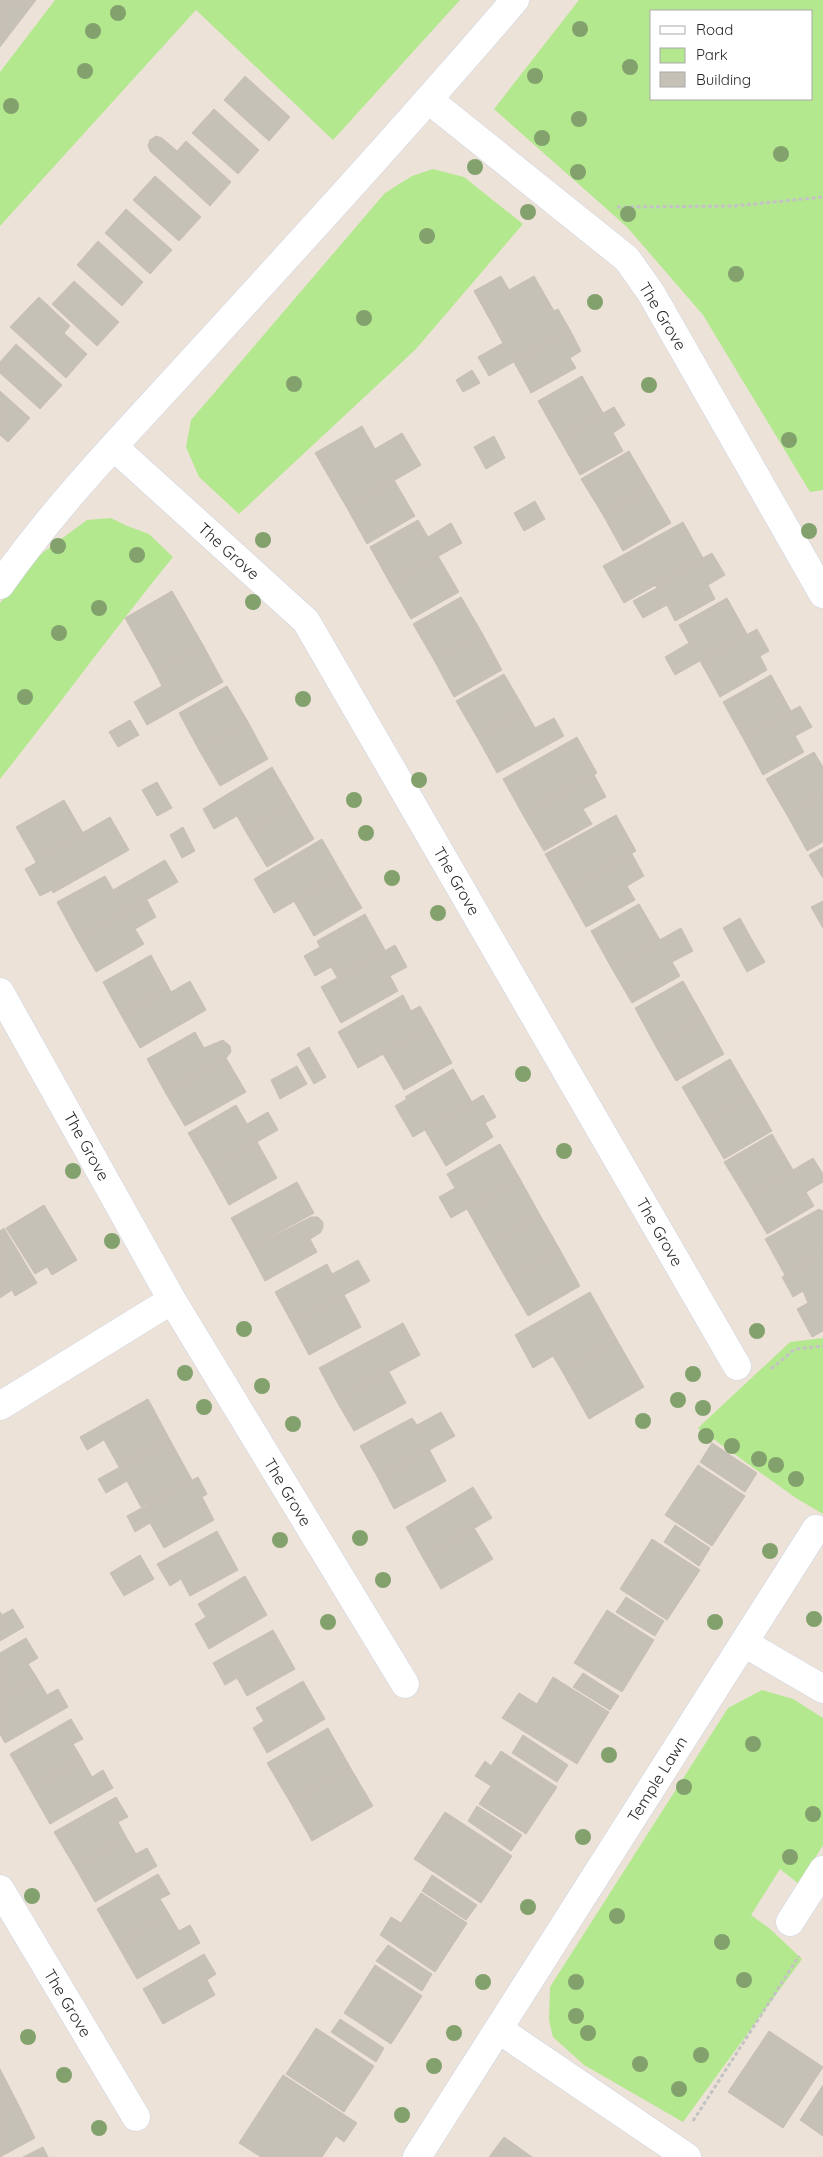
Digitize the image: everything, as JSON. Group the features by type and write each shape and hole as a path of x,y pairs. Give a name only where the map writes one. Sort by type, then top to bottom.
{"street":[{"path":"0,585 26,548 114,447 429,100 515,0"},
{"name":"The Grove","path":"429,100 627,259 650,293 823,594"},
{"name":"The Grove","path":"114,447 306,621 737,1366"},
{"name":"The Grove","path":"0,992 172,1300 405,1684"},
{"path":"0,1406 172,1300"},
{"name":"Temple Lawn","path":"417,2157 816,1529"},
{"path":"744,1643 823,1689"},
{"path":"790,1922 823,1870"},
{"name":"The Grove","path":"0,1889 136,2117"},
{"path":"498,2029 681,2153"}],"path":[{"path":"585,224 619,206 734,206 823,197"},
{"path":"737,1366 759,1379 795,1349 823,1346"},
{"path":"681,2153 800,1954 790,1922"}],"green space":[{"path":"55,0 460,0 333,140 196,10 0,226 0,72"},
{"path":"579,0 823,0 823,490 810,492 703,315 627,227 494,109"},
{"path":"433,169 464,177 523,224 416,349 239,514 199,477 186,447 191,420 385,193 412,176"},
{"path":"111,518 149,534 173,557 0,779 0,603 41,554 87,520"},
{"path":"823,1338 823,1514 796,1498 698,1428 790,1342"},
{"path":"762,1690 793,1699 823,1718 823,1845 799,1884 780,1869 751,1915 769,1928 802,1959 683,2122 584,2065 553,2037 549,2020 550,1987 728,1708"}],"building":[{"path":"0,0 36,0 0,47"},
{"path":"245,76 290,117 269,141 224,100"},
{"path":"214,109 259,150 238,174 192,133"},
{"path":"156,136 162,138 177,151 186,141 231,182 210,206 150,151 148,145 150,140"},
{"path":"155,176 201,217 179,241 133,200"},
{"path":"126,209 172,250 150,274 105,233"},
{"path":"98,241 143,282 122,306 77,265"},
{"path":"501,276 509,290 534,276 554,311 558,309 570,330 489,376 478,357 503,343 474,291"},
{"path":"74,281 119,322 97,346 52,304"},
{"path":"39,297 70,326 64,333 87,354 66,378 10,327"},
{"path":"570,330 581,351 570,358 576,368 531,393 514,362"},
{"path":"16,344 62,385 40,409 0,373 0,362"},
{"path":"472,370 480,383 463,392 456,380"},
{"path":"582,376 603,413 559,438 538,401"},
{"path":"0,391 30,418 8,442 0,435"},
{"path":"614,407 625,425 613,433 623,451 580,475 559,438"},
{"path":"362,426 375,449 402,433 421,465 347,508 315,453"},
{"path":"494,436 505,458 486,469 474,447"},
{"path":"629,451 650,487 603,515 581,479"},
{"path":"394,480 415,516 367,544 347,508"},
{"path":"650,487 671,523 623,551 603,515"},
{"path":"535,501 545,519 524,531 514,513"},
{"path":"418,520 428,537 451,523 462,543 390,583 370,547"},
{"path":"683,522 703,558 624,603 603,566"},
{"path":"712,553 725,575 708,585 715,599 675,621 667,605 643,618 633,601 657,588 655,585"},
{"path":"438,556 459,592 411,619 390,583"},
{"path":"172,591 203,645 155,672 125,618"},
{"path":"461,597 482,633 434,660 413,624"},
{"path":"727,598 747,634 675,675 665,657 689,643 679,625"},
{"path":"757,629 769,651 760,656 767,670 720,697 700,661"},
{"path":"482,633 502,670 454,697 434,660"},
{"path":"203,645 223,682 147,725 134,702 162,686 155,672"},
{"path":"504,674 525,710 477,737 456,701"},
{"path":"771,675 791,711 743,738 723,702"},
{"path":"227,686 248,722 199,750 179,713"},
{"path":"800,706 812,727 795,736 804,752 763,775 743,738"},
{"path":"525,710 535,728 554,718 564,736 497,773 477,737"},
{"path":"130,720 139,735 118,747 109,732"},
{"path":"248,722 268,759 220,786 199,750"},
{"path":"577,737 597,773 523,815 503,779"},
{"path":"814,752 823,767 823,794 787,815 766,779"},
{"path":"272,767 293,803 246,832 237,816 214,829 203,809"},
{"path":"594,775 606,797 583,809 592,824 544,851 523,815"},
{"path":"157,782 172,808 157,816 142,790"},
{"path":"823,794 823,842 807,851 787,815"},
{"path":"64,800 83,833 35,860 16,827"},
{"path":"293,803 314,839 267,867 246,832"},
{"path":"616,815 636,851 566,891 545,854"},
{"path":"110,817 129,850 53,893 52,890 40,896 25,869 36,863 35,860"},
{"path":"183,827 195,851 182,858 170,835"},
{"path":"322,839 342,874 274,913 254,879"},
{"path":"823,847 823,878 809,855"},
{"path":"632,854 644,876 627,886 635,900 586,927 566,891"},
{"path":"165,860 178,882 77,939 57,902 105,876 113,890"},
{"path":"342,874 362,908 314,936 294,901"},
{"path":"147,900 156,917 135,929 144,944 96,972 77,939"},
{"path":"823,901 823,928 811,907"},
{"path":"639,904 660,940 611,967 591,931"},
{"path":"365,914 385,950 337,977 331,967 315,976 304,956 320,947 317,941"},
{"path":"740,918 752,940 735,950 723,928"},
{"path":"681,928 693,951 672,962 680,976 632,1003 611,967"},
{"path":"752,940 765,962 747,972 735,950"},
{"path":"395,945 407,967 390,976 398,991 341,1023 321,987"},
{"path":"151,955 169,988 121,1015 103,982"},
{"path":"190,981 206,1010 140,1048 121,1015 169,988 171,992"},
{"path":"683,981 704,1018 655,1045 635,1008"},
{"path":"403,995 411,1011 420,1006 432,1027 358,1068 338,1032"},
{"path":"704,1018 724,1054 676,1081 655,1045"},
{"path":"432,1027 452,1063 404,1090 383,1054"},
{"path":"195,1032 204,1048 223,1040 230,1046 231,1052 226,1058 165,1092 147,1059"},
{"path":"309,1047 326,1077 314,1084 297,1054"},
{"path":"226,1058 246,1092 185,1126 165,1092"},
{"path":"730,1059 751,1095 703,1123 682,1087"},
{"path":"297,1066 307,1084 280,1099 271,1080"},
{"path":"453,1069 472,1102 413,1137 395,1106 407,1099 405,1097"},
{"path":"483,1095 496,1117 485,1123 493,1137 446,1166 425,1130"},
{"path":"751,1095 772,1131 724,1159 703,1123"},
{"path":"236,1105 247,1124 268,1112 278,1130 209,1169 188,1133"},
{"path":"772,1134 793,1170 746,1198 724,1162"},
{"path":"257,1142 277,1178 229,1205 209,1169"},
{"path":"500,1144 520,1179 451,1218 439,1197 455,1188 447,1174"},
{"path":"813,1158 823,1174 823,1182 806,1192 814,1206 767,1234 746,1198"},
{"path":"520,1179 540,1215 487,1245 467,1209"},
{"path":"297,1182 314,1213 248,1249 231,1218"},
{"path":"44,1205 77,1260 52,1275 47,1267 35,1274 6,1228"},
{"path":"819,1209 823,1211 823,1254 785,1275 765,1239"},
{"path":"540,1215 560,1250 507,1280 487,1245"},
{"path":"311,1217 318,1217 323,1222 323,1228 320,1233 310,1239 317,1252 265,1281 248,1249"},
{"path":"4,1228 37,1283 15,1296 12,1290 0,1298 0,1231"},
{"path":"560,1250 580,1286 528,1316 507,1280"},
{"path":"823,1254 823,1331 812,1337 797,1309 808,1303 803,1291 793,1297 782,1277"},
{"path":"358,1260 370,1281 292,1323 275,1292 327,1264 332,1274"},
{"path":"590,1292 617,1340 562,1371 553,1356 533,1368 515,1335"},
{"path":"344,1295 361,1327 309,1355 292,1323"},
{"path":"403,1323 420,1355 336,1400 319,1368"},
{"path":"617,1340 644,1387 589,1419 562,1371"},
{"path":"389,1372 406,1403 354,1431 336,1400"},
{"path":"148,1399 170,1440 119,1467 104,1440 87,1450 80,1437"},
{"path":"441,1412 455,1436 378,1478 360,1446 412,1418 417,1425"},
{"path":"170,1440 192,1480 141,1507 127,1481 106,1493 98,1479"},
{"path":"712,1443 757,1473 745,1492 700,1462"},
{"path":"429,1449 446,1481 394,1509 378,1478"},
{"path":"698,1465 745,1496 712,1546 665,1515"},
{"path":"198,1477 207,1494 202,1497 214,1520 164,1548 150,1523 135,1532 127,1516"},
{"path":"473,1487 492,1518 423,1558 406,1527"},
{"path":"675,1525 710,1548 699,1566 664,1542"},
{"path":"474,1528 493,1559 441,1589 423,1558"},
{"path":"217,1531 238,1570 190,1596 181,1579 170,1586 157,1564"},
{"path":"652,1539 700,1570 667,1620 620,1589"},
{"path":"140,1555 154,1579 124,1596 110,1573"},
{"path":"245,1576 267,1615 209,1649 195,1624 206,1617 198,1604"},
{"path":"626,1597 664,1621 655,1636 616,1612"},
{"path":"13,1609 24,1627 0,1641 0,1612 2,1615"},
{"path":"607,1610 654,1640 622,1692 574,1663"},
{"path":"273,1630 295,1669 247,1696 237,1678 225,1685 213,1663"},
{"path":"26,1638 38,1658 28,1664 37,1678 0,1699 0,1653"},
{"path":"583,1673 619,1696 610,1710 573,1687"},
{"path":"553,1677 609,1712 577,1764 502,1718 519,1693 537,1704"},
{"path":"37,1678 47,1695 58,1689 68,1707 5,1743 0,1734 0,1699"},
{"path":"303,1681 325,1719 267,1753 253,1728 264,1721 256,1708"},
{"path":"71,1719 83,1739 73,1744 82,1759 30,1789 10,1754"},
{"path":"328,1728 350,1767 290,1802 267,1763"},
{"path":"523,1735 568,1765 557,1782 512,1753"},
{"path":"501,1751 557,1787 526,1834 479,1804 491,1786 475,1776 485,1761 491,1766"},
{"path":"82,1759 92,1777 103,1770 113,1788 50,1824 30,1789"},
{"path":"350,1767 373,1806 312,1841 290,1802"},
{"path":"116,1797 128,1817 118,1822 126,1837 75,1867 54,1832"},
{"path":"477,1806 522,1835 511,1851 468,1821"},
{"path":"445,1812 512,1856 481,1903 414,1859"},
{"path":"126,1837 136,1854 147,1848 157,1866 95,1902 75,1867"},
{"path":"158,1874 170,1894 160,1899 169,1914 117,1944 97,1909"},
{"path":"432,1875 477,1905 466,1920 422,1891"},
{"path":"421,1893 467,1923 435,1972 380,1935 391,1917 401,1923"},
{"path":"169,1914 179,1931 190,1925 200,1943 137,1979 117,1944"},
{"path":"388,1945 432,1974 422,1991 376,1961"},
{"path":"204,1954 216,1974 207,1980 215,1995 163,2024 143,1989"},
{"path":"375,1965 422,1996 391,2044 344,2013"},
{"path":"340,2019 384,2048 376,2062 331,2032"},
{"path":"316,2028 374,2066 344,2112 286,2074"},
{"path":"769,2031 823,2067 783,2128 728,2092"},
{"path":"0,2069 17,2102 0,2111"},
{"path":"283,2075 357,2123 344,2142 336,2136 322,2157 261,2157 239,2143"},
{"path":"823,2085 823,2136 800,2120"},
{"path":"17,2102 35,2138 0,2157 0,2111"},
{"path":"504,2137 532,2157 489,2157"},
{"path":"43,2147 48,2157 23,2157"}]}
